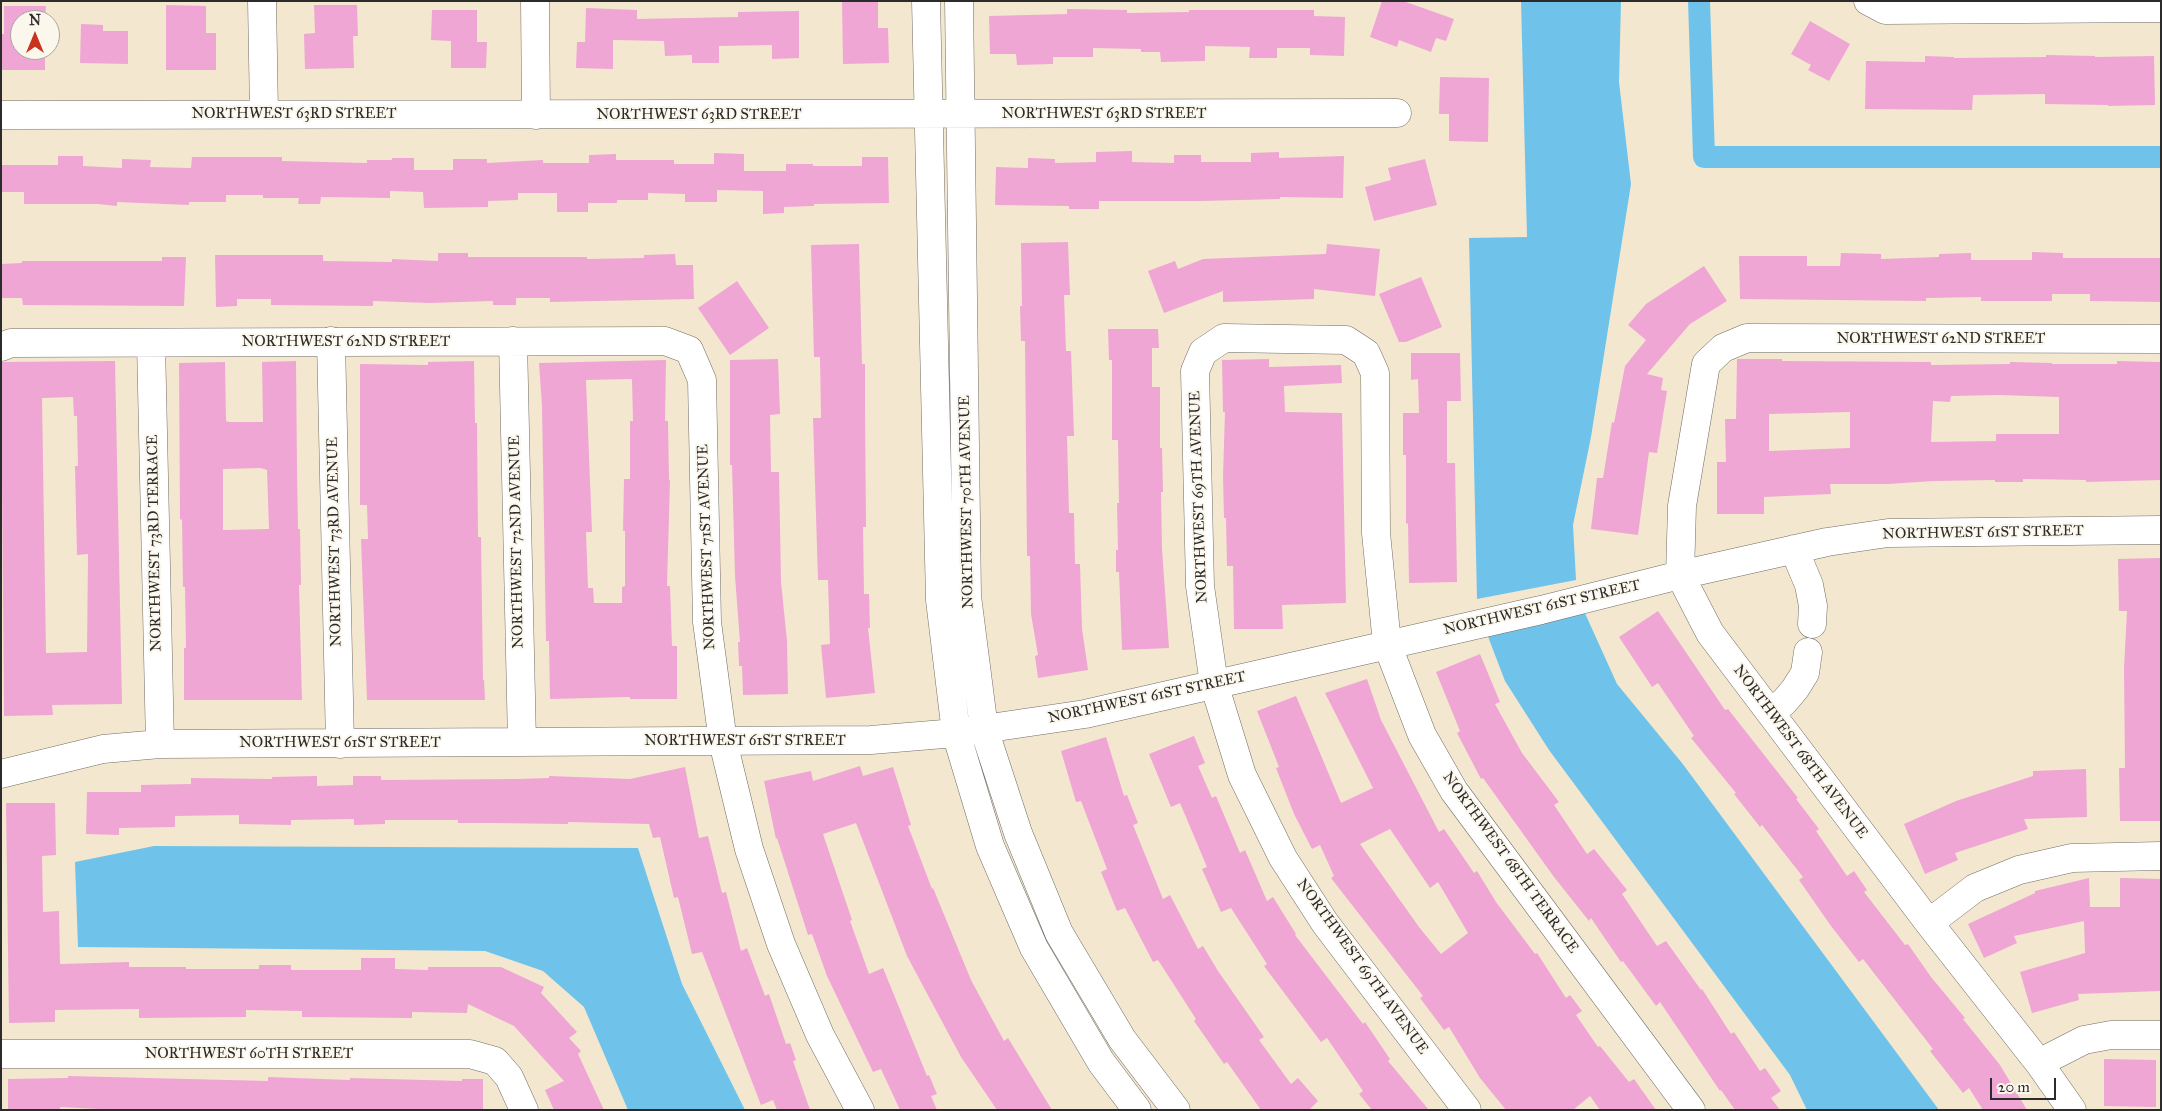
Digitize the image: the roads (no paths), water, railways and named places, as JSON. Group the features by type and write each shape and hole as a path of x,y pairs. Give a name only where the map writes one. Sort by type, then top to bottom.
{"street":[{"path":"262,1 264,113"},
{"path":"535,1 536,115"},
{"name":"NORTHWEST 70TH AVENUE","path":"926,1 940,600 956,733 990,846 1034,948 1101,1062 1137,1110"},
{"name":"NORTHWEST 70TH AVENUE","path":"959,1 967,596 984,729 1018,833 1059,933 1122,1039 1176,1110"},
{"path":"1868,1 1885,10 2101,5 2161,8"},
{"name":"NORTHWEST 63RD STREET","path":"1,114 960,115 1397,113"},
{"name":"NORTHWEST 68TH TERRACE","path":"1203,352 1224,338 1346,340 1366,354 1375,373 1376,533 1387,644 1422,735 1454,791 1691,1110"},
{"name":"NORTHWEST 62ND STREET","path":"1723,348 1747,338 2161,340"},
{"name":"NORTHWEST 73RD AVENUE","path":"331,341 340,744"},
{"name":"NORTHWEST 72ND AVENUE","path":"513,341 522,742"},
{"name":"NORTHWEST 62ND STREET","path":"1,347 11,343 664,341 689,350"},
{"name":"NORTHWEST 73RD TERRACE","path":"151,343 160,744"},
{"name":"NORTHWEST 68TH AVENUE","path":"1723,348 1706,364 1682,506 1680,575 1710,633 1929,923 2039,1063 2072,1110"},
{"name":"NORTHWEST 71ST AVENUE","path":"689,350 702,380 707,622 723,742 750,849 781,944 820,1035 860,1110"},
{"name":"NORTHWEST 69TH AVENUE","path":"1203,352 1194,371 1200,586 1214,684 1242,775 1283,858 1325,923 1467,1110"},
{"name":"NORTHWEST 61ST STREET","path":"1,774 103,749 160,744 871,740 956,733 1085,714 1827,542 1888,533 2161,530"},
{"path":"1794,549 1810,585 1813,606 1812,624"},
{"path":"1770,712 1784,702 1795,689 1804,673 1808,652"},
{"path":"1929,923 1975,888 2019,870 2072,858 2161,856"},
{"path":"2039,1063 2084,1040 2111,1035 2161,1034"},
{"name":"NORTHWEST 60TH STREET","path":"1,1054 470,1054 495,1061 509,1078 524,1110"}],"water":[{"path":"1521,1 1621,1 1619,82 1631,184 1591,437 1573,525 1576,580 1477,599 1469,238 1527,237"},
{"path":"1584,611 1617,684 1682,763 1939,1110 1807,1110 1790,1075 1549,750 1505,681 1487,634"},
{"path":"154,846 638,848 682,984 745,1110 628,1110 584,1007 543,971 485,951 78,947 75,862"}],"waterway":[{"path":"1699,1 1704,157 2161,157"}]}
